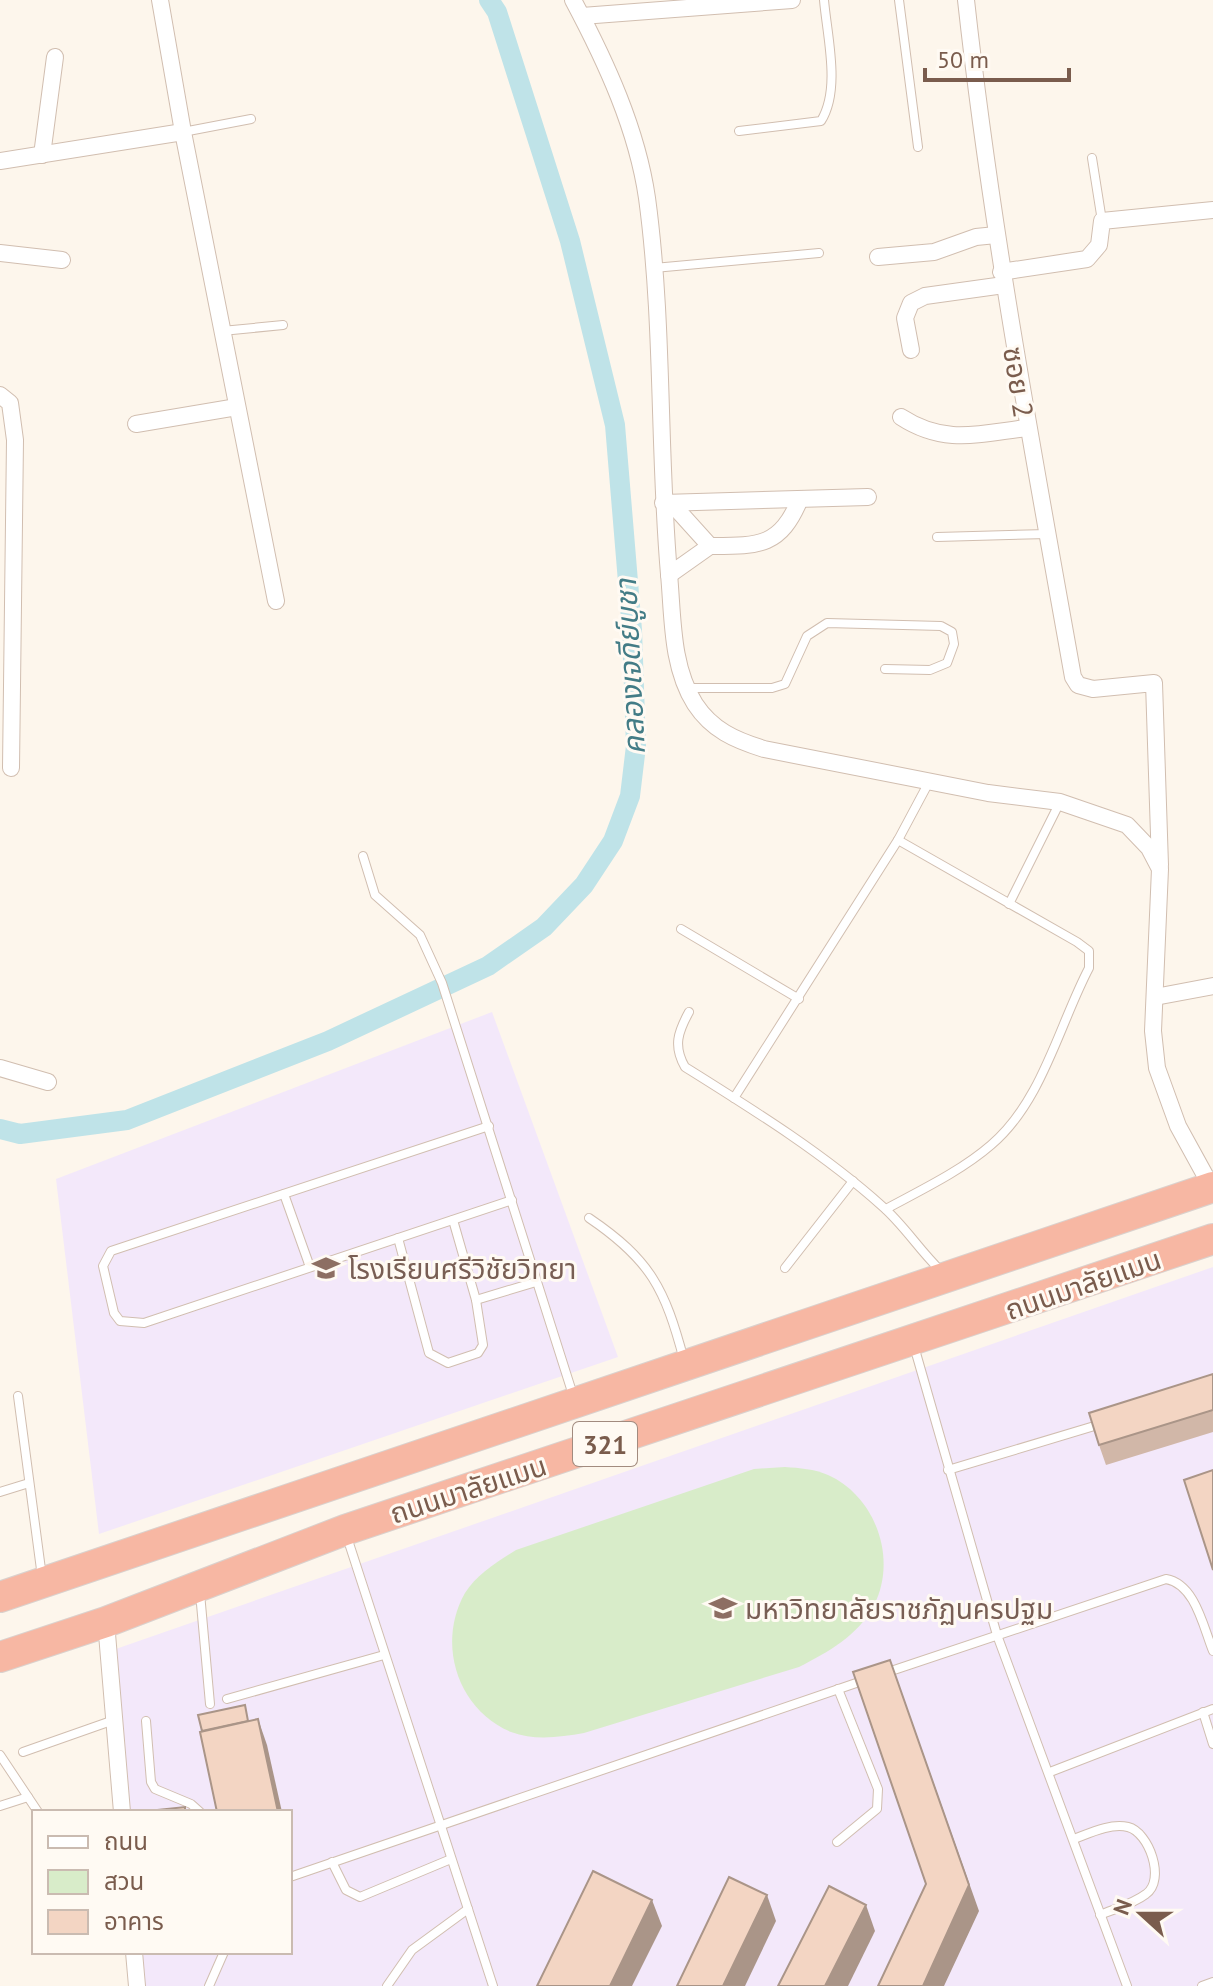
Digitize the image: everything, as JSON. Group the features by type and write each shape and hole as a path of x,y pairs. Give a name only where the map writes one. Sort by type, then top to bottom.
{"highway":[{"name":"ถนนมาลัยแมน","path":"0,1597 1213,1187"},
{"name":"ถนนมาลัยแมน","path":"0,1657 106,1622 345,1530 913,1343 1213,1239"}],"street":[{"path":"160,0 183,132 276,601"},
{"path":"573,0 617,92 637,151 654,268 675,643 680,674 687,688 710,724 733,739 764,749 931,779 988,793 1060,802 1127,825 1149,848 1160,869 1153,1031 1157,1068 1178,1126 1213,1187"},
{"path":"582,16 792,0"},
{"name":"ซอย 2","path":"966,0 1002,278 1026,428 1073,677 1078,685 1093,689 1154,683 1160,869"},
{"path":"42,155 55,57"},
{"path":"0,161 183,132"},
{"path":"911,350 905,318 911,303 925,296 1087,259 1099,245 1102,221 1213,210"},
{"path":"878,257 934,252 976,237 996,235"},
{"path":"0,253 62,260"},
{"path":"0,395 10,403 15,440 11,768"},
{"path":"136,424 237,407"},
{"path":"901,417 925,432 947,435 1026,428"},
{"path":"668,503 868,497"},
{"path":"669,575 710,546 745,546 773,538 789,524 800,499"},
{"path":"668,503 710,546"},
{"path":"1155,997 1213,986"},
{"path":"0,1068 48,1082"},
{"path":"106,1622 122,1810"},
{"path":"134,1954 137,1986"}],"lane":[{"path":"739,131 821,121 829,109 831,92 824,0"},
{"path":"899,0 918,147"},
{"path":"183,132 251,119"},
{"path":"1092,158 1102,221"},
{"path":"654,268 819,253"},
{"path":"222,331 283,325"},
{"path":"937,537 1048,534"},
{"path":"687,688 772,688 785,684 807,636 827,623 933,625 952,632 954,644 947,663 930,670 885,669"},
{"path":"734,1098 898,840 931,779"},
{"path":"1009,904 1060,802"},
{"path":"886,1209 991,1146 1009,1126 1040,1076 1089,968 1089,951 898,840"},
{"path":"363,856 375,895 420,935 442,983 575,1402"},
{"path":"681,929 799,999"},
{"path":"689,1012 680,1029 677,1054 685,1067 853,1181 886,1209 914,1245 947,1277"},
{"path":"489,1126 111,1251 103,1266 114,1313 120,1321 144,1323 512,1200"},
{"path":"785,1268 853,1181"},
{"path":"284,1194 310,1267"},
{"path":"589,1218 639,1256 669,1302 686,1364"},
{"path":"398,1238 429,1353 448,1363 483,1348 476,1300 453,1220"},
{"path":"476,1300 536,1282"},
{"path":"913,1343 997,1635 1127,1986"},
{"path":"18,1396 42,1582"},
{"path":"948,1470 1110,1421"},
{"path":"0,1492 29,1483"},
{"path":"345,1530 493,1986"},
{"path":"292,1876 1166,1579 1180,1581 1188,1591 1213,1651"},
{"path":"199,1586 210,1704"},
{"path":"227,1699 384,1655"},
{"path":"837,1842 877,1809 878,1789 838,1689"},
{"path":"1050,1772 1213,1709"},
{"path":"1203,1712 1213,1744"},
{"path":"23,1752 114,1720"},
{"path":"146,1721 151,1782 155,1789 191,1804 198,1810"},
{"path":"0,1755 37,1810"},
{"path":"0,1806 28,1797"},
{"path":"1074,1839 1109,1827 1128,1827 1140,1833 1156,1869 1154,1885 1147,1894 1100,1915"},
{"path":"332,1862 346,1890 355,1897 370,1894 451,1859"},
{"path":"387,1986 412,1950 468,1909"},
{"path":"209,1986 223,1954"},
{"path":"1202,1986 1213,1982"}],"shaded area":[{"name":"โรงเรียนศรีวิชัยวิทยา","path":"492,1012 618,1357 99,1534 56,1179"},
{"name":"มหาวิทยาลัยราชภัฏนครปฐม","path":"1213,1267 1213,1986 143,1986 139,1954 292,1954 292,1810 124,1810 110,1651"}],"green space":[{"path":"785,1467 817,1471 844,1485 870,1513 878,1530 884,1568 881,1587 860,1626 841,1642 799,1667 584,1733 548,1737 520,1735 493,1722 477,1708 457,1673 452,1633 465,1593 488,1569 516,1550 754,1469"}],"building":[{"path":"1213,1374 1213,1410 1099,1445 1089,1413"},
{"path":"1213,1470 1213,1570 1184,1480"},
{"path":"890,1660 969,1885 923,1986 878,1986 926,1884 853,1672"},
{"path":"245,1705 248,1721 202,1731 198,1715"},
{"path":"258,1719 278,1810 217,1810 200,1732"},
{"path":"185,1807 185,1810 157,1810"},
{"path":"593,1871 652,1900 610,1986 537,1986"},
{"path":"729,1877 767,1895 723,1986 677,1986"},
{"path":"829,1886 866,1905 825,1986 778,1986"}],"waterway":[{"name":"คลองเจดีย์บูชา","path":"0,1129 20,1134 127,1120 328,1041 488,966 544,927 584,885 613,841 630,796 636,746 632,630 615,425 570,241 497,12 489,0"}],"place":[{"name":"โรงเรียนศรีวิชัยวิทยา","path":"326,1268"},
{"name":"มหาวิทยาลัยราชภัฏนครปฐม","path":"723,1608"}]}
